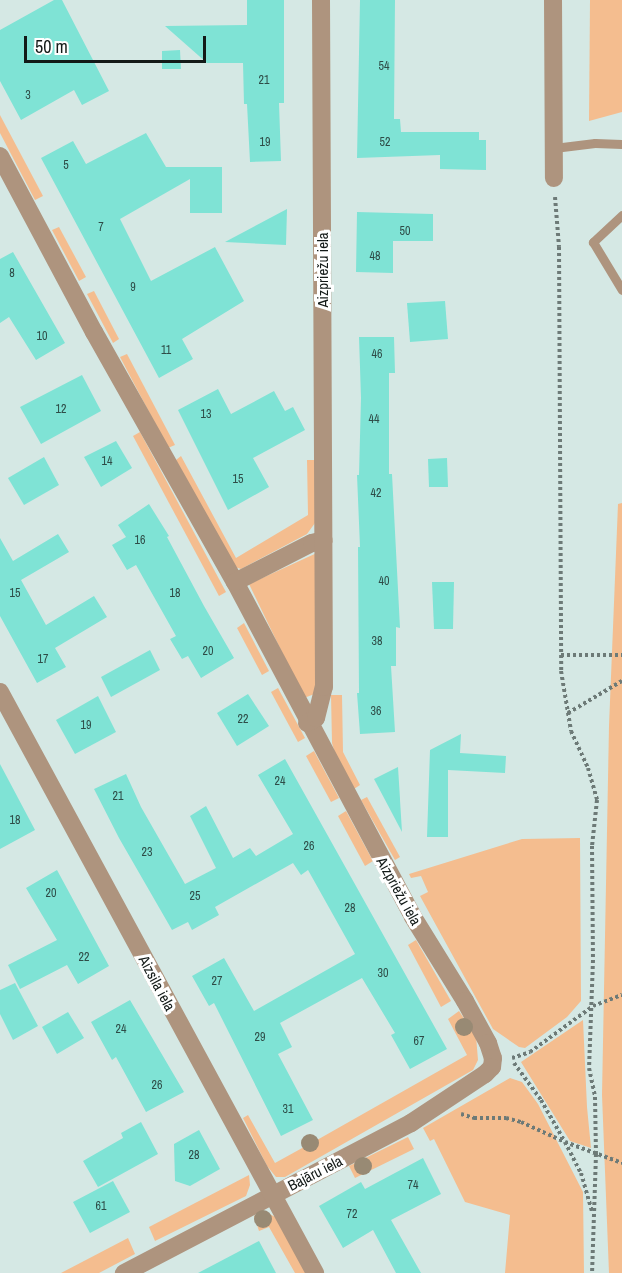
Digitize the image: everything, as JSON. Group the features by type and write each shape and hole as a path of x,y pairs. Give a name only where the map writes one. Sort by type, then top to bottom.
{"street":[{"name":"Aizpriežu iela","path":"308,723 316,718 324,687 321,0"},
{"path":"553,0 554,178"},
{"name":"Aizpriežu iela","path":"0,156 94,332 235,582 413,917 488,1043 493,1058"},
{"path":"235,582 312,543 324,540"},
{"name":"Aizsila iela","path":"0,692 315,1273"},
{"name":"Bajāru iela","path":"124,1273 437,1106 485,1074 492,1067 493,1058"}],"lane":[{"path":"554,148 596,143 622,144"},
{"path":"622,215 594,242 622,291"}],"path":[{"path":"554,178 559,247 561,655 571,731 588,768 597,800 592,846 593,1005 589,1068 595,1097 596,1154 592,1273"},
{"path":"561,655 622,655"},
{"path":"568,713 622,681"},
{"path":"594,1215 581,1173 566,1142 541,1100 511,1059 530,1052 593,1005 622,995"},
{"path":"437,1106 474,1119 506,1118 521,1122 622,1163"}],"shaded area":[{"path":"590,0 622,0 622,112 589,121"},
{"path":"0,115 43,196 35,200 0,133"},
{"path":"59,227 86,277 79,281 52,230"},
{"path":"94,291 119,339 113,343 87,294"},
{"path":"127,354 175,445 168,448 120,357"},
{"path":"140,432 226,592 219,596 133,436"},
{"path":"181,456 236,558 308,515 307,460 315,460 315,523 307,534 241,569 235,567 176,460"},
{"path":"622,503 622,1273 609,1273 602,1095 609,726 618,504"},
{"path":"319,552 317,693 304,698 249,584"},
{"path":"244,623 269,671 262,675 237,628"},
{"path":"278,688 305,738 298,742 271,692"},
{"path":"331,695 342,695 343,752 360,785 354,789 336,757 332,743"},
{"path":"314,751 339,798 331,802 306,756"},
{"path":"367,797 400,857 395,860 361,800"},
{"path":"346,811 373,861 365,866 338,816"},
{"path":"580,838 581,1001 567,1017 525,1048 519,1047 493,1029 420,896 428,892 421,876 411,878 409,874 522,839"},
{"path":"416,940 451,1001 441,1007 408,945"},
{"path":"459,1011 476,1036 478,1060 473,1070 285,1177 276,1177 267,1166 243,1118 248,1115 275,1163 304,1147 302,1141 313,1135 317,1140 467,1055 448,1019"},
{"path":"583,1020 591,1148 570,1141 521,1062"},
{"path":"510,1078 522,1082 538,1104 583,1192 584,1273 505,1273 510,1215 465,1202 434,1139 430,1141 423,1128"},
{"path":"408,1137 414,1149 355,1178 349,1166"},
{"path":"249,1175 250,1185 246,1196 155,1241 149,1227"},
{"path":"264,1211 277,1218 306,1273 295,1273 269,1227 259,1231 254,1216"},
{"path":"128,1238 135,1254 99,1273 61,1273"}],"building":[{"path":"54,0 62,0 109,91 82,105 74,90 21,120 0,81 0,30"},
{"path":"247,0 284,0 284,103 279,103 281,161 250,162 247,104 244,104 243,63 207,63 165,26 247,25"},
{"path":"360,0 395,0 394,119 400,119 401,132 479,132 479,140 486,140 486,170 440,169 440,155 357,158"},
{"path":"180,50 181,69 162,69 162,51"},
{"path":"146,133 166,167 222,167 222,213 190,213 190,179 120,219 151,281 215,247 244,301 182,339 193,359 159,378 41,158 73,141 86,164"},
{"path":"287,209 286,245 225,242"},
{"path":"357,212 433,214 433,241 393,241 393,273 356,272"},
{"path":"13,252 65,343 36,360 9,317 0,323 0,259"},
{"path":"445,301 448,339 410,342 407,303"},
{"path":"359,337 394,337 395,373 389,373 389,474 392,474 400,628 396,627 396,666 391,666 395,732 360,734 357,693 359,693 358,547 360,547 357,475 359,475 361,398"},
{"path":"82,375 101,411 41,444 20,407"},
{"path":"218,389 231,414 274,391 285,411 293,407 305,430 253,458 269,487 228,510 178,410"},
{"path":"116,441 132,468 101,487 84,457"},
{"path":"44,457 59,485 24,505 8,478"},
{"path":"447,458 448,487 429,487 428,459"},
{"path":"149,504 169,536 167,537 234,658 201,678 188,656 182,659 170,639 176,636 136,565 127,570 112,545 126,537 118,525"},
{"path":"58,534 69,552 21,580 46,625 94,596 107,617 55,648 66,667 37,683 0,616 0,538 13,561"},
{"path":"432,582 454,582 453,629 434,629"},
{"path":"150,650 160,670 111,697 101,677"},
{"path":"248,694 269,726 237,746 217,713"},
{"path":"98,696 116,732 75,754 56,720"},
{"path":"461,734 460,753 506,756 505,773 448,770 448,837 427,837 430,750"},
{"path":"285,759 447,1049 410,1069 391,1035 395,1033 362,978 280,1023 292,1047 278,1054 313,1120 281,1136 214,1003 209,1006 192,976 224,958 254,1011 355,954 308,870 301,875 293,863 215,907 219,915 192,930 188,922 172,930 119,838 94,789 126,774 141,807 185,884 216,868 190,816 206,806 233,858 250,848 256,856 293,834 258,775"},
{"path":"0,764 35,830 0,849"},
{"path":"398,767 402,832 374,779"},
{"path":"57,870 109,966 78,984 67,965 20,989 8,965 57,940 26,888"},
{"path":"15,983 38,1026 13,1040 0,1014 0,990"},
{"path":"130,1000 184,1092 146,1112 116,1057 112,1060 91,1022"},
{"path":"68,1012 84,1038 57,1054 42,1027"},
{"path":"141,1122 158,1154 98,1187 83,1161 123,1138 121,1133"},
{"path":"199,1130 220,1169 190,1186 175,1181 174,1144"},
{"path":"423,1158 441,1194 391,1220 421,1273 396,1273 373,1230 343,1248 319,1206 361,1182 365,1189"},
{"path":"113,1181 130,1212 90,1233 73,1202"},
{"path":"259,1241 276,1273 198,1273"}]}
